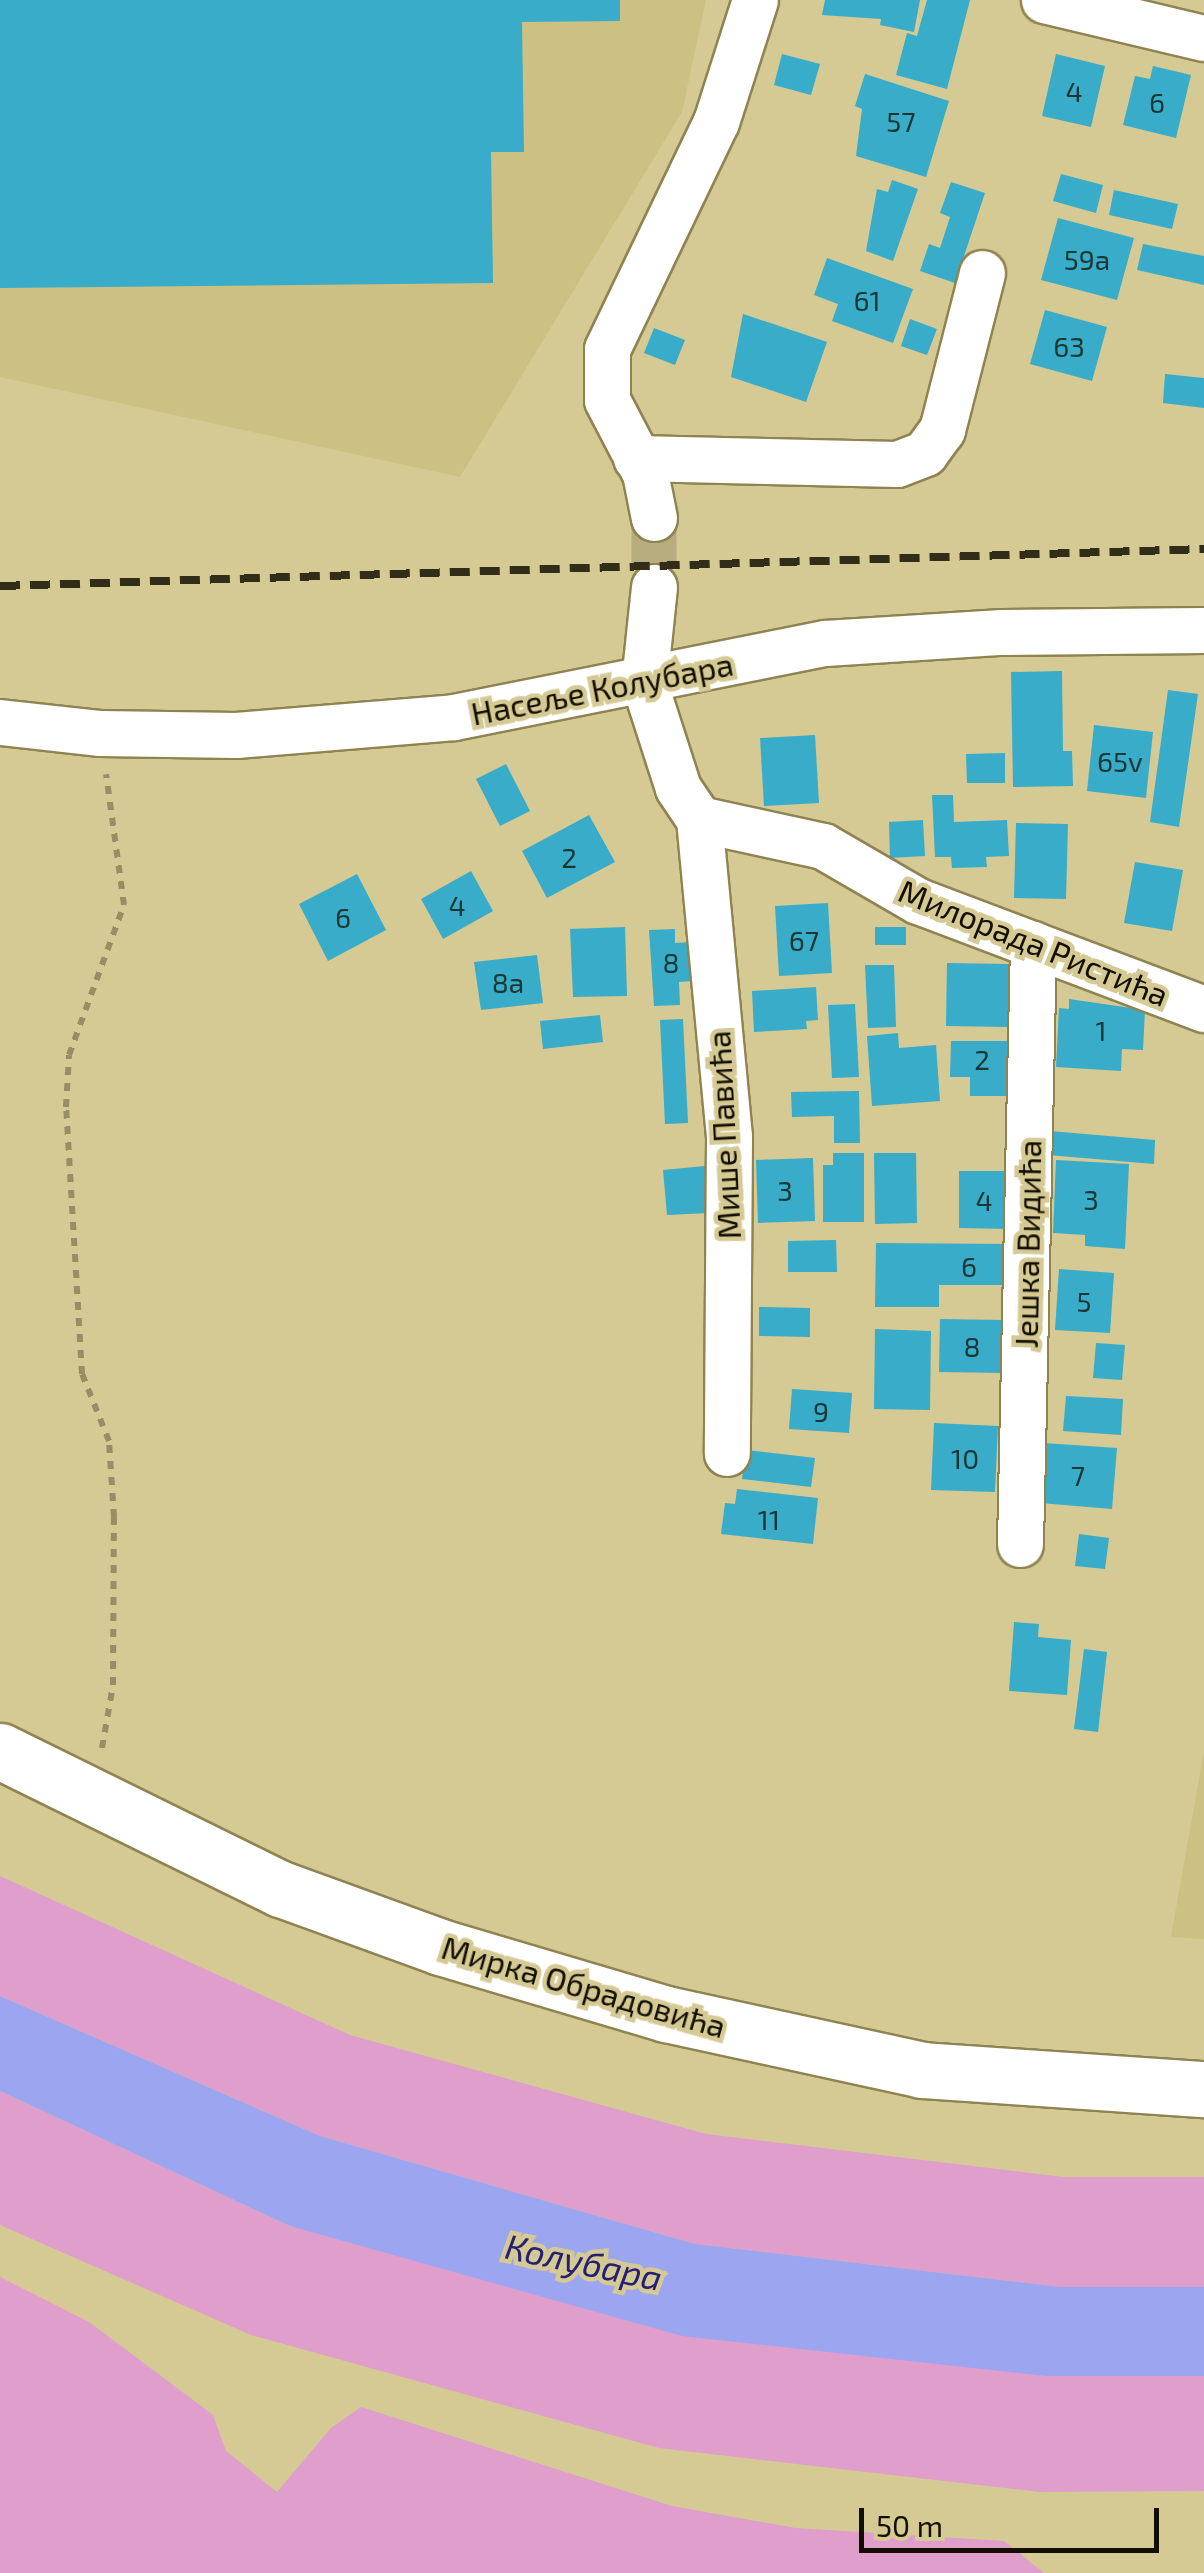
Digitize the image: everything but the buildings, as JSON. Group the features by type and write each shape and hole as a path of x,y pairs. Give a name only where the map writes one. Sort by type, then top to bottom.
{"street":[{"path":"654,518 636,458 607,400 607,349 716,122 755,0"},
{"path":"1044,0 1204,38"},
{"path":"636,458 897,464 925,453 942,430 982,273"},
{"path":"654,588 644,682 678,788 700,819"},
{"name":"Насеље Колубара","path":"0,722 100,733 236,736 454,717 825,643 1002,632 1204,630"},
{"name":"Милорада Ристића","path":"700,819 823,846 918,901 1204,1009"},
{"name":"Мише Павића","path":"700,819 729,1136 727,1453"},
{"name":"Јешка Видића","path":"1020,1544 1033,944"},
{"name":"Мирка Обрадовића","path":"0,1751 281,1889 440,1947 666,2014 922,2070 1204,2089"}],"path":[{"path":"94,1796 113,1685 114,1517 109,1441 82,1374 66,1107 69,1055 124,905 100,733"}],"shaded area":[{"path":"0,0 706,0 682,112 460,477 0,377"},
{"path":"1204,1751 1204,1939 1171,1937"},
{"path":"0,1876 350,2035 706,2134 1063,2177 1204,2177 1204,2287 1061,2287 695,2244 320,2136 0,1996"},
{"path":"0,2091 290,2226 1046,2376 1204,2376 1204,2491 1040,2492 659,2448 251,2335 0,2225"},
{"path":"0,2277 89,2322 213,2415 226,2451 277,2492 331,2428 361,2407 672,2506 795,2528 1004,2541 1044,2573 0,2573"}],"water":[{"name":"Колубара","path":"0,1996 320,2136 695,2244 1061,2287 1204,2287 1204,2376 1046,2376 682,2336 290,2226 0,2091"}],"tunnel":[{"path":"654,518 654,587"}],"railway":[{"path":"0,586 1204,549"}]}
